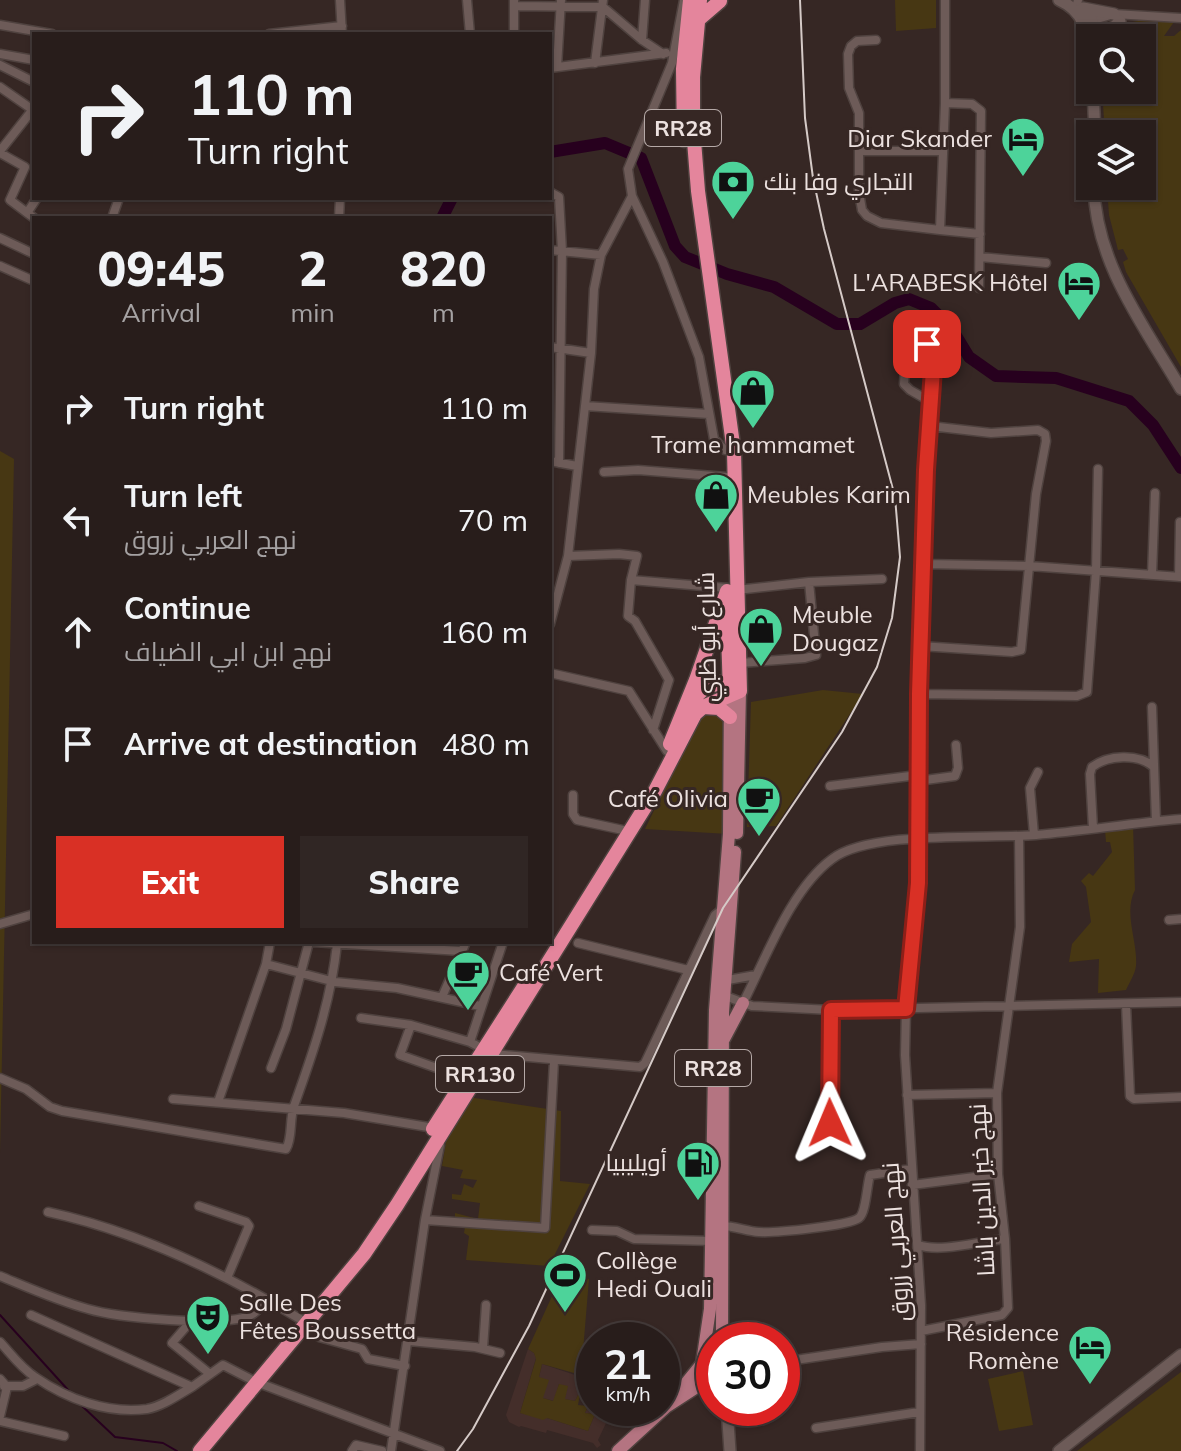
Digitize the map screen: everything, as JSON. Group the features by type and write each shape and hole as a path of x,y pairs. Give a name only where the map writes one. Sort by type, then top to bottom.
{"highway":[{"name":"RR28","path":"692,0 697,20 693,128 709,288"},
{"name":"RR28","path":"692,0 683,69 683,128 690,192 705,259"},
{"path":"697,20 724,1"},
{"name":"شارع أبو ظبي","path":"709,288 725,450 734,686"},
{"name":"شارع أبو ظبي","path":"709,288 734,452 730,590 740,663 734,686"},
{"path":"686,708 730,590"},
{"name":"RR130","path":"189,1451 364,1254 438,1130 482,1048 640,818 690,723 703,707 734,686"},
{"name":"RR130","path":"552,940 623,830 667,751 686,708 706,687 734,686"},
{"path":"703,707 719,708 730,717"},
{"name":"RR130","path":"200,1451 358,1247 438,1130 482,1048 549,944"}],"main road":[{"name":"شارع أبو ظبي","path":"727,905 730,717 734,686"},
{"name":"شارع أبو ظبي","path":"722,1322 722,1226 717,1193 721,987 739,792 734,686"},
{"name":"شارع أبو ظبي","path":"709,1322 717,1193 721,987"},
{"path":"722,1041 743,1003"},
{"path":"680,1391 696,1373"},
{"path":"618,1451 645,1426"}],"street":[{"path":"306,32 342,30 340,0"},
{"path":"467,0 470,32"},
{"path":"642,40 645,0"},
{"path":"724,1 692,0 628,169 632,196 663,262 695,347 714,439 725,450"},
{"path":"940,230 945,0"},
{"path":"1059,0 1076,11 1088,24"},
{"path":"561,2 554,68 674,53"},
{"path":"514,32 514,3 603,3 642,40 663,54"},
{"path":"595,63 603,3"},
{"path":"1077,3 1089,24"},
{"path":"1077,3 1117,18"},
{"path":"1105,24 1132,16 1181,18"},
{"path":"1105,24 1117,18"},
{"path":"0,25 40,32"},
{"path":"876,40 857,41 848,54 849,88 859,113 859,193 862,210 881,223 980,234"},
{"path":"0,54 32,60"},
{"path":"0,65 32,81"},
{"path":"16,73 2,88 32,108"},
{"path":"945,103 972,104 981,111 979,288"},
{"path":"30,215 10,197 25,167 0,152 32,110"},
{"path":"0,133 9,139"},
{"path":"860,151 943,151"},
{"path":"552,193 559,197 562,251 562,349 554,462 577,466"},
{"path":"552,616 568,556 591,353 591,310 601,255 632,196"},
{"path":"1095,200 1096,219 1108,260 1181,389"},
{"path":"0,238 32,253"},
{"path":"552,250 601,255"},
{"path":"980,257 1046,263"},
{"path":"0,266 32,280"},
{"name":"نهج العربي زروق","path":"920,1451 921,1331 907,1095 906,1009 917,909 920,646 925,564 933,350 927,344 916,342 906,351 904,384 931,402"},
{"path":"552,347 591,353"},
{"path":"585,406 709,414"},
{"path":"920,646 1021,650 1036,494 1046,449 1045,434 1038,430 991,433 930,426"},
{"path":"919,694 1085,694 1088,689 1096,571 1098,469"},
{"path":"604,472 638,470 726,477"},
{"path":"1152,575 1155,493"},
{"path":"925,564 1029,566 1180,577 1180,522"},
{"path":"568,556 636,555 628,616 635,621 669,680 653,730"},
{"path":"631,580 730,590 882,579"},
{"path":"740,663 816,655 809,582"},
{"path":"552,673 629,691 667,751"},
{"path":"1152,707 1156,821"},
{"path":"830,786 955,776 958,768 956,745"},
{"path":"1093,828 1092,767 1098,762 1131,757 1143,759 1154,767"},
{"path":"1034,835 1030,788 1038,772"},
{"path":"573,795 573,814 577,820 623,830"},
{"path":"743,1003 806,887 834,858 860,846 917,839 1034,835 1181,819"},
{"name":"نهج خير الدين باشا","path":"921,1331 1002,1315 1006,1311 997,1093 1021,901 1019,836"},
{"path":"361,1018 411,1025 482,1048 554,1061 626,1068 643,1065 715,915 727,905"},
{"path":"0,924 32,915"},
{"path":"1169,920 1181,919"},
{"path":"578,943 688,970"},
{"path":"218,1102 266,964 270,944"},
{"path":"271,1068 286,1029 310,944"},
{"path":"0,1078 26,1089 50,1107 62,1111 286,1149 289,1146 293,1109 326,1012 337,944 461,951"},
{"path":"442,997 465,944"},
{"path":"482,1048 480,1006 502,944"},
{"path":"266,964 333,981 397,988 480,1006"},
{"path":"721,987 756,975"},
{"path":"721,987 752,1006 831,1010 1181,1002"},
{"path":"1126,1004 1130,1096 1134,1099 1181,1097"},
{"path":"830,1123 831,1010"},
{"path":"411,1025 401,1055 465,1078"},
{"path":"425,1220 545,1228 554,1061"},
{"path":"907,1095 997,1093"},
{"path":"173,1099 359,1115 438,1130 391,1451"},
{"path":"722,1226 763,1232 820,1227 858,1219 863,1213 870,1175 911,1169"},
{"path":"912,1185 998,1174"},
{"path":"199,1206 246,1222 249,1226 227,1278"},
{"path":"48,1212 103,1226 227,1278 300,1319"},
{"path":"592,1230 617,1231 634,1239 712,1241"},
{"path":"918,1245 934,1249 1005,1239"},
{"path":"0,1276 101,1313 191,1321 247,1317 268,1299"},
{"path":"483,1348 486,1305"},
{"path":"31,1315 192,1387"},
{"path":"191,1321 172,1343 210,1374"},
{"path":"319,1337 362,1349 368,1359 405,1366"},
{"path":"409,1341 483,1348 500,1353"},
{"path":"0,1342 37,1379 84,1403 146,1409 161,1405 223,1365 252,1380 440,1451"},
{"path":"800,1360 921,1344"},
{"path":"1059,1451 1181,1355"},
{"path":"0,1379 3,1386 0,1419 64,1436"},
{"path":"3,1386 23,1386 37,1379"},
{"path":"816,1428 919,1412"},
{"path":"728,1428 730,1451"},
{"path":"352,1451 356,1445 382,1451"}],"shaded area":[{"path":"895,0 936,0 936,28 896,31"},
{"path":"1174,22 1164,36 1174,36 1181,30 1181,367 1126,272 1123,262 1128,259 1123,249 1118,250 1109,215 1108,200 1156,200 1156,120 1104,120 1103,104 1156,104 1156,24 1125,23"},
{"path":"0,451 14,459 0,1154"},
{"path":"823,690 863,694 776,826 747,827 751,702"},
{"path":"706,703 724,709 728,834 645,829"},
{"path":"1133,825 1135,890 1130,908 1135,969 1126,990 1098,993 1099,959 1069,962 1072,944 1091,922 1086,887 1081,881 1089,873 1093,876 1112,852 1110,842 1106,842 1105,830"},
{"path":"468,1097 561,1111 560,1181 590,1184 549,1266 466,1260 469,1236 464,1233 465,1227 455,1226 455,1213 478,1219 480,1203 452,1199 452,1194 461,1195 464,1184 473,1188 477,1180 460,1178 463,1170 442,1166 446,1142"},
{"name":"Collège Hedi Ouali","path":"562,1274 589,1279 585,1322 576,1322 576,1374 542,1364 539,1377 549,1380 543,1398 553,1401 559,1384 568,1386 565,1399 576,1399 576,1426 590,1426 588,1431 520,1413 536,1359 528,1349"},
{"path":"528,1349 536,1358 520,1413 588,1431 590,1426 605,1426 598,1440 601,1445 597,1448 593,1443 547,1430 546,1433 519,1427 509,1422 506,1415"},
{"path":"542,1364 576,1375 575,1401 564,1399 559,1384 554,1401 543,1398 539,1377"},
{"path":"1023,1371 1033,1425 999,1431 988,1379"},
{"path":"1181,1372 1181,1451 1077,1451"}],"waterway":[{"path":"552,152 605,143 641,158 675,246 685,257 727,274 774,287 837,324 860,324 895,303 909,299 931,308 952,329 969,357 996,376 1056,378 1129,401 1153,425 1181,468"},
{"path":"443,216 451,200"},
{"path":"0,1315 69,1391"},
{"path":"81,1405 115,1437 163,1443 177,1451"}],"railway":[{"path":"457,1451 473,1429 529,1326 723,908 842,732 877,667 892,618 900,557 895,497 813,178 805,118 800,0"}],"place":[{"name":"Diar Skander","path":"1023,178"},
{"name":"التجاري وفا بنك","path":"733,221"},
{"name":"L'ARABESK Hôtel","path":"1079,322"},
{"name":"Trame hammamet","path":"753,430"},
{"name":"Meubles Karim","path":"716,534"},
{"name":"Meuble Dougaz","path":"761,668"},
{"name":"Café Olivia","path":"759,838"},
{"name":"Café Vert","path":"468,1012"},
{"name":"أويليبيا","path":"698,1202"},
{"name":"Collège Hedi Ouali","path":"565,1314"},
{"name":"Salle Des Fêtes Boussetta","path":"208,1356"},
{"name":"Résidence Romène","path":"1090,1386"}],"route":[{"path":"830,1123 828,1064 831,1010 906,1009 918,883 919,694 926,470 934,355 927,344"}]}
